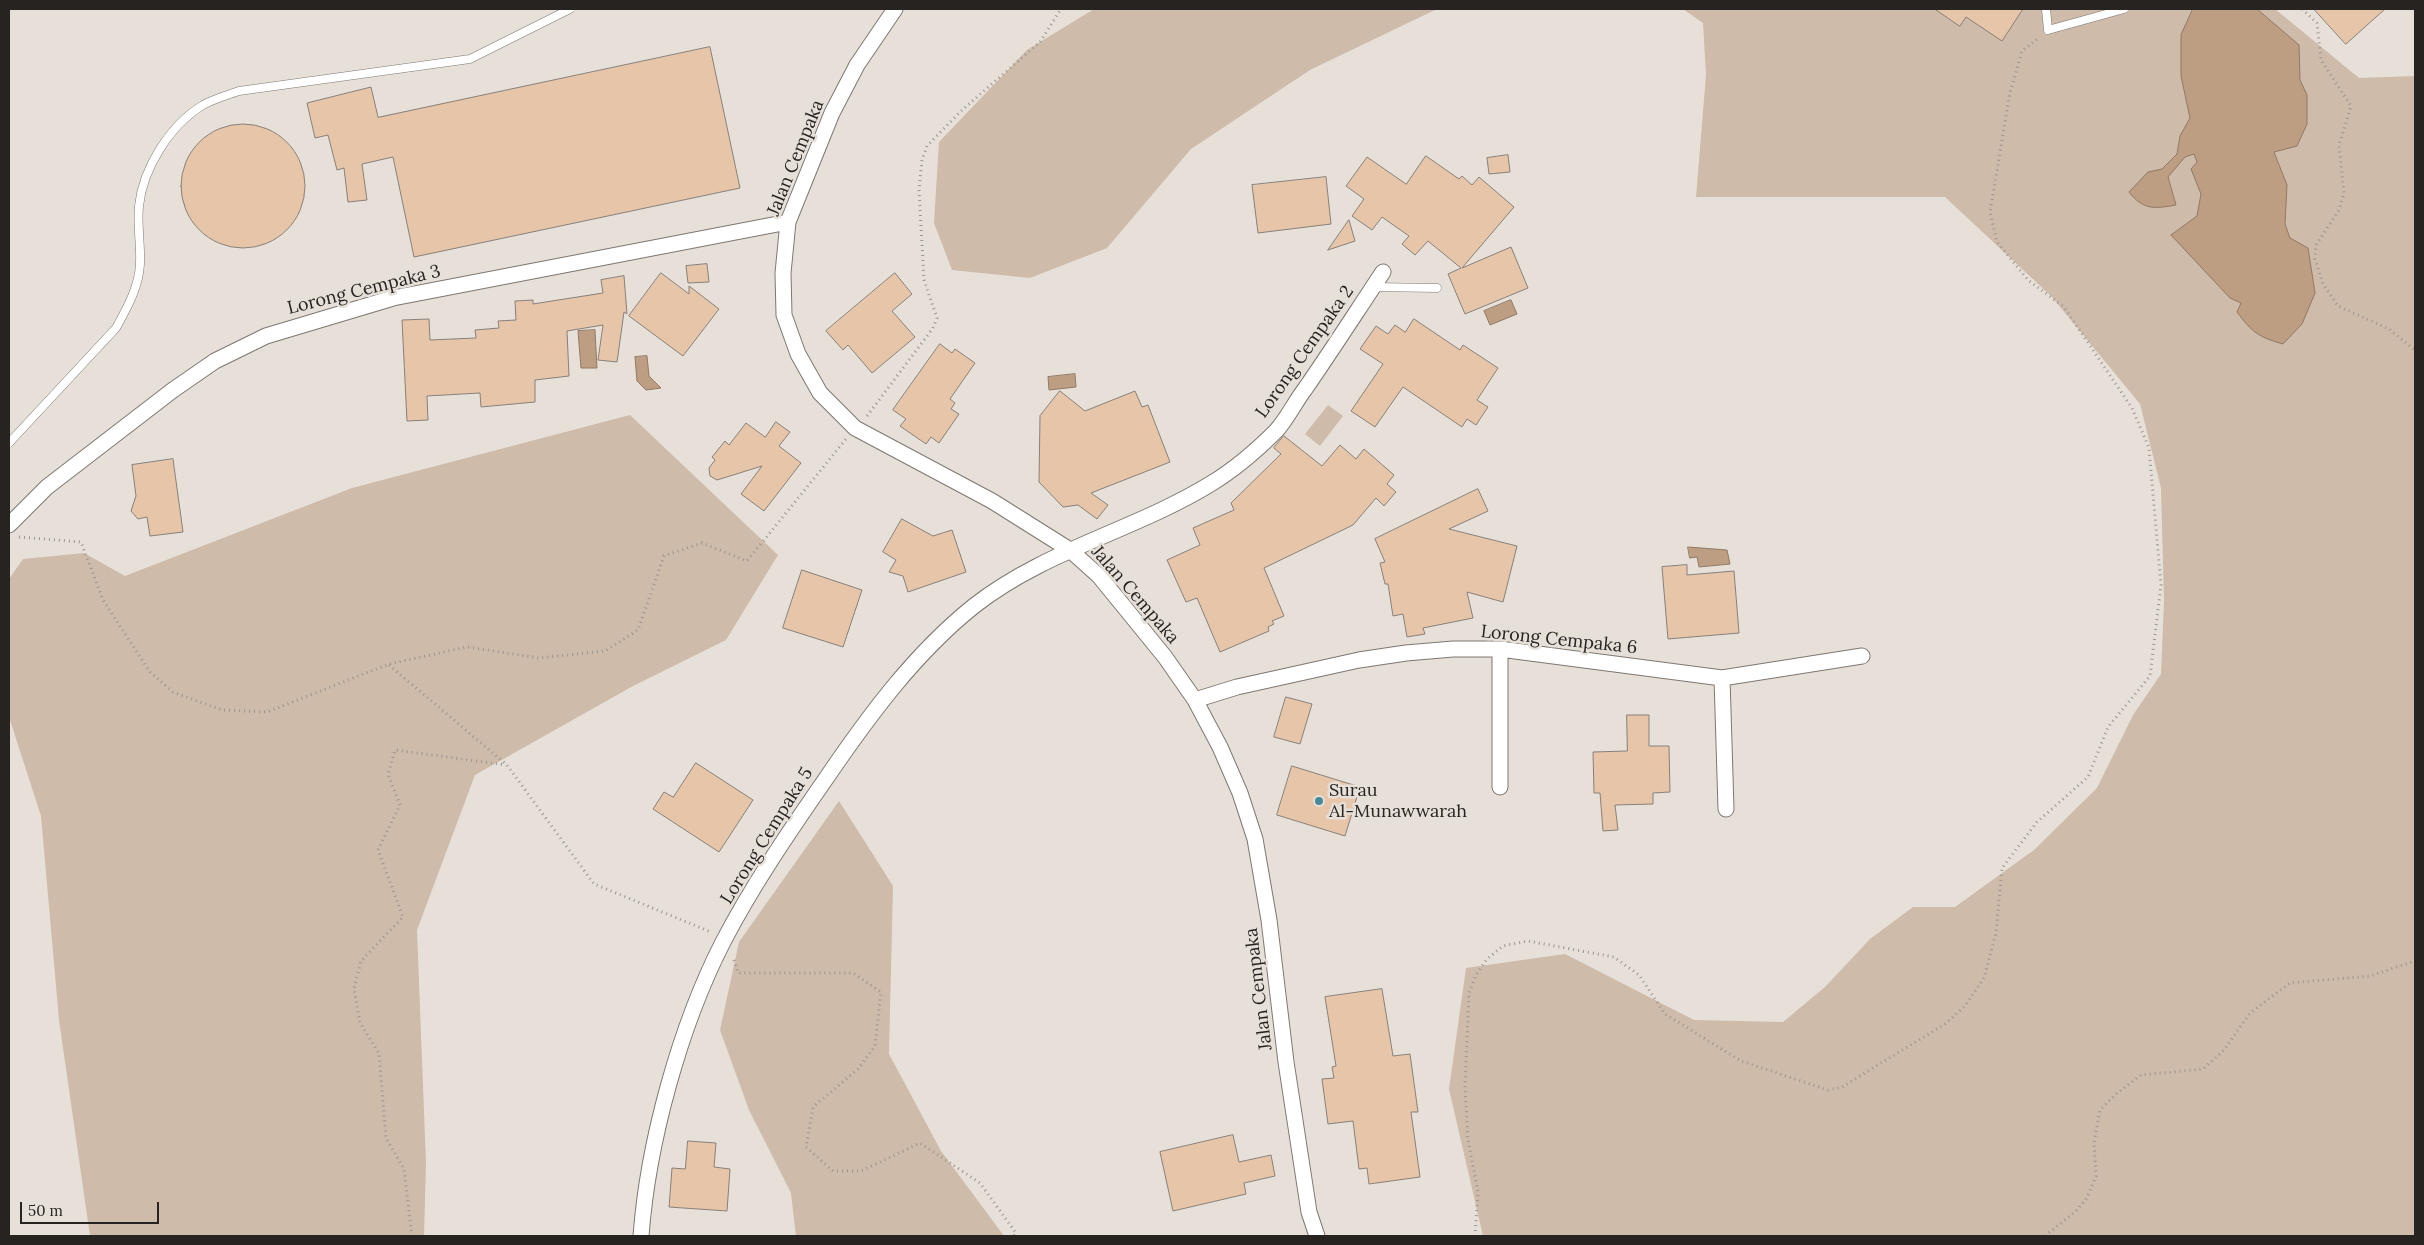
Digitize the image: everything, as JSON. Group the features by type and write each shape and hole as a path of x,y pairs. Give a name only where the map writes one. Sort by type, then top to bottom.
{"street":[{"name":"Jalan Cempaka","path":"895,9 858,65 832,113 788,222 783,273 784,315 798,354 820,393 855,428 992,501 1070,550 1099,576 1165,657 1195,700 1220,747 1240,793 1255,839 1269,920 1286,1062 1309,1212 1317,1236"},
{"name":"Lorong Cempaka 3","path":"13,531 47,487 172,390 215,361 266,336 393,298 788,222"},
{"name":"Lorong Cempaka 2","path":"1070,550 1121,530 1173,504 1213,482 1244,459 1278,428 1383,272"},
{"name":"Lorong Cempaka 5","path":"641,1236 654,1153 672,1077 693,1010 725,938 782,841 842,754 900,678 940,636 976,605 1021,575 1070,550"},
{"name":"Lorong Cempaka 6","path":"1195,700 1237,687 1369,659 1452,649 1500,649 1722,678 1862,656"},
{"path":"1500,649 1500,787"},
{"path":"1722,678 1726,809"}],"lane":[{"path":"9,443 116,328 135,290 140,265 139,206 146,175 161,149 178,126 204,105 239,91 470,59 570,9"},
{"path":"2046,9 2048,30 2124,9"},
{"path":"1373,287 1437,288"}],"path":[{"path":"13,531 81,542 103,600 150,672 174,692 222,710 267,712 389,664 467,646 538,658 605,651 638,630 664,556 702,543 747,561 855,428 891,387 933,328 937,318 935,306 924,280 919,190 922,160 927,146 961,111 1040,42 1060,9"},
{"path":"2302,9 2317,23 2321,60 2351,106 2338,146 2344,194 2340,210 2316,245 2315,259 2323,284 2338,306 2389,329 2415,350"},
{"path":"1475,1236 1478,1192 1468,1140 1464,1087 1469,993 1476,975 1486,959 1503,946 1528,941 1614,957 1639,974 1665,1014 1741,1061 1828,1090 1842,1087 1945,1024 1965,1006 1984,978 1994,942 2002,868 2036,822 2088,777 2108,727 2150,676 2161,585 2149,448 2132,408 2064,307 2028,280 1997,242 1990,212 2010,93 2022,51 2048,30"},
{"path":"389,664 507,765 594,884 725,938 738,973 853,973 881,992 875,1046 858,1069 813,1107 806,1146 833,1171 862,1171 920,1143 980,1183 1016,1233 1014,1236"},
{"path":"412,1236 404,1169 386,1138 380,1053 360,1023 354,990 362,961 403,917 378,850 400,806 388,774 395,750 507,765"},
{"path":"2046,1236 2075,1212 2087,1198 2096,1176 2094,1142 2100,1110 2116,1094 2141,1075 2203,1069 2224,1050 2250,1013 2290,983 2370,976 2415,961"}],"shaded area":[{"path":"1094,9 1437,9 1310,70 1191,149 1107,248 1030,278 952,270 934,223 939,142 1027,50"},
{"path":"1683,9 2275,9 2359,78 2415,76 2415,1236 1483,1236 1449,1089 1466,968 1565,954 1694,1020 1783,1022 1825,987 1870,939 1913,907 1955,907 2034,850 2097,788 2133,715 2161,674 2164,601 2161,488 2140,404 2051,296 1945,197 1696,197 1706,75 1703,23"},
{"path":"2193,9 2257,9 2299,45 2300,80 2307,95 2307,124 2297,146 2274,152 2287,185 2285,224 2290,238 2308,248 2315,293 2302,324 2283,344 2256,333 2237,312 2241,303 2230,298 2171,235 2197,216 2201,194 2191,169 2197,162 2194,154 2185,157 2168,177 2176,205 2150,207 2139,202 2129,192 2148,172 2162,169 2177,154 2180,136 2190,118 2181,76 2181,35"},
{"path":"1511,300 1517,314 1490,325 1484,311"},
{"path":"595,330 597,368 581,368 578,331"},
{"path":"647,356 649,376 661,388 646,390 637,381 635,357"},
{"path":"1075,374 1076,387 1049,390 1048,377"},
{"path":"1328,405 1343,416 1320,446 1305,434"},
{"path":"630,415 778,555 726,640 633,686 475,775 417,930 426,1163 424,1236 90,1236 59,1020 41,816 9,717 9,579 23,559 84,553 125,576 352,488"},
{"path":"1688,547 1727,550 1730,564 1699,567 1697,557 1690,558"},
{"path":"839,801 893,886 889,1054 941,1151 1004,1236 796,1236 791,1193 749,1110 720,1030 739,942"}],"building":[{"path":"1935,9 2023,9 2002,41 1966,17 1960,26"},
{"path":"2314,9 2385,9 2346,44"},
{"path":"710,47 740,188 414,257 393,157 362,164 367,200 348,202 344,168 337,170 328,135 315,138 307,103 371,87 378,117"},
{"path":"243,124 267,129 278,134 287,142 295,151 300,162 305,186 300,210 295,221 287,230 278,238 267,243 243,248 219,243 208,238 199,230 191,221 186,210 181,186 186,162 191,151 199,142 208,134 219,129"},
{"path":"1508,155 1510,172 1489,174 1487,158"},
{"path":"1426,156 1459,179 1462,176 1472,185 1479,177 1514,207 1462,268 1511,247 1528,288 1465,314 1448,274 1461,268 1428,241 1415,255 1402,244 1409,236 1382,217 1372,230 1352,216 1364,199 1346,186 1367,157 1406,184"},
{"path":"1326,177 1331,224 1258,233 1252,185"},
{"path":"1349,220 1355,241 1328,250"},
{"path":"707,264 709,282 688,283 686,266"},
{"path":"661,273 689,294 689,286 719,309 683,356 629,316"},
{"path":"895,273 912,294 892,311 915,337 872,373 848,345 843,350 826,331"},
{"path":"624,276 627,314 624,312 617,362 598,360 603,325 567,331 569,376 535,380 535,402 481,407 480,393 427,396 428,420 407,421 402,320 429,319 430,340 476,338 475,330 499,328 498,321 516,320 515,301 533,300 533,304 603,293 601,280"},
{"path":"1414,319 1460,350 1463,345 1498,368 1477,400 1488,407 1476,425 1467,419 1462,427 1403,387 1375,427 1351,411 1383,364 1360,349 1376,326 1388,334 1395,325 1405,332"},
{"path":"940,344 952,353 955,349 975,363 950,399 955,403 951,409 959,414 939,443 931,437 926,444 900,426 906,419 893,410"},
{"path":"1060,391 1085,411 1135,391 1142,407 1148,405 1170,462 1091,493 1108,505 1097,519 1078,505 1063,507 1039,482 1040,416"},
{"path":"776,422 790,432 779,446 801,463 764,511 741,494 762,466 717,480 710,476 709,468 715,460 712,457 725,441 729,445 746,423 765,437"},
{"path":"1284,436 1322,466 1340,445 1356,459 1364,449 1394,475 1387,484 1396,492 1384,506 1376,498 1353,525 1264,568 1284,616 1272,621 1274,624 1268,627 1269,631 1220,652 1197,598 1186,602 1167,560 1200,545 1193,528 1234,510 1231,503 1281,454 1274,448"},
{"path":"173,459 183,532 150,536 147,517 138,519 131,511 136,496 132,465"},
{"path":"1478,489 1488,511 1449,529 1517,546 1503,602 1467,592 1473,618 1423,628 1425,634 1407,637 1403,614 1393,616 1388,584 1385,584 1380,563 1385,562 1375,539"},
{"path":"902,519 933,536 952,530 966,572 908,592 903,576 889,572 896,560 883,552"},
{"path":"1687,565 1687,575 1734,571 1739,633 1668,639 1662,567"},
{"path":"802,570 862,590 843,647 783,628"},
{"path":"1286,697 1312,704 1300,744 1274,737"},
{"path":"1627,715 1649,715 1649,746 1669,746 1670,792 1653,793 1653,804 1615,805 1618,830 1603,831 1600,793 1594,793 1593,752 1627,751"},
{"path":"696,763 753,800 719,852 653,809 664,792 673,797"},
{"name":"Surau Al-Munawwarah","path":"1292,766 1360,787 1345,836 1277,815"},
{"path":"1382,989 1393,1056 1410,1054 1418,1112 1411,1112 1420,1177 1369,1184 1367,1168 1359,1169 1353,1121 1328,1124 1322,1079 1334,1078 1332,1067 1336,1066 1325,997"},
{"path":"1233,1135 1239,1162 1271,1155 1275,1176 1244,1183 1246,1194 1173,1211 1160,1152"},
{"path":"688,1141 716,1143 714,1167 730,1169 727,1211 669,1207 672,1168 685,1169"}],"place":[{"name":"Surau Al-Munawwarah","path":"1319,801"}]}
